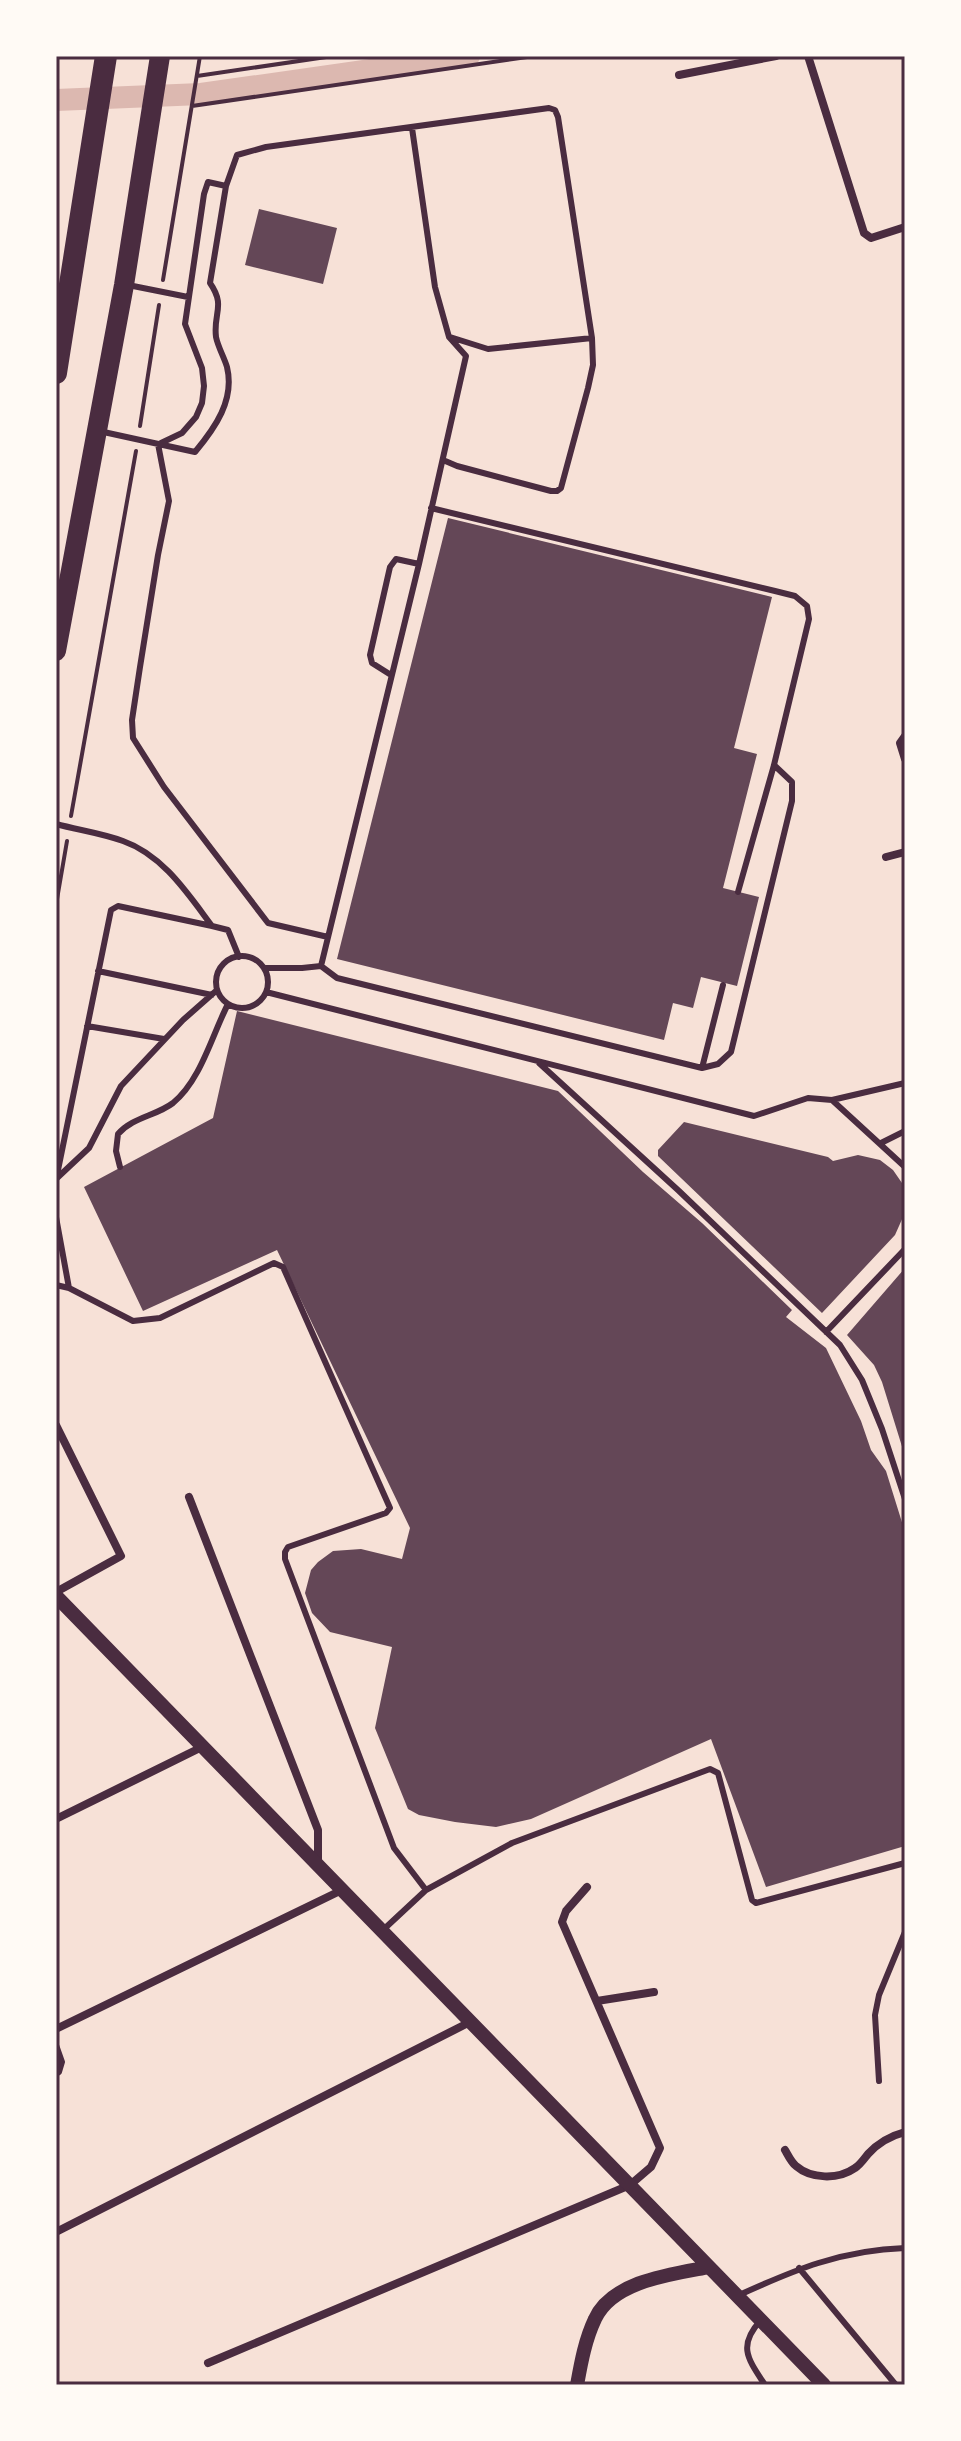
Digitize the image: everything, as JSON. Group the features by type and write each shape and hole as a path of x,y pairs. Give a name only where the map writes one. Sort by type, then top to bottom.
{"highway":[{"path":"56,373 106,56"}],"main road":[{"path":"56,651 60,608 124,285 160,56"}],"street":[{"path":"679,75 776,56"},
{"path":"808,56 860,225 867,237 871,238 905,227"},
{"path":"905,736 900,741 905,759"},
{"path":"886,857 905,852"},
{"path":"56,1425 121,1556 56,1594 824,2385"},
{"path":"189,1497 318,1830 318,1866"},
{"path":"56,1819 202,1747"},
{"path":"208,2363 630,2185 651,2167 660,2148 562,1922 566,1911 587,1887"},
{"path":"56,2029 342,1890"},
{"path":"597,2001 654,1992"},
{"path":"56,2232 470,2022"},
{"path":"785,2150 794,2164 805,2172 823,2177 838,2175 855,2169 871,2150 890,2136 905,2132"},
{"path":"577,2385 596,2316 612,2299 637,2284 709,2267"}],"lane":[{"path":"97,431 195,452 214,430 225,405 228,371 216,338 219,295 210,283 226,186 237,155 266,147 549,108 555,110 558,117 592,338 593,365 560,489 551,491 443,460"},
{"path":"321,966 466,356 449,337 435,287 412,128"},
{"path":"158,444 182,433 196,417 202,403 202,368 185,324 204,194 208,182 226,186"},
{"path":"124,285 188,297"},
{"path":"449,337 488,349 592,338"},
{"path":"158,444 169,501 140,667 132,720 133,738 164,787 268,923 328,937"},
{"path":"431,508 795,596 807,606 809,619 774,765 738,892"},
{"path":"391,675 372,663 370,655 390,567 396,559 419,564"},
{"path":"264,968 321,966 337,978 702,1068 718,1064 731,1052 792,801 792,782 774,765"},
{"path":"56,824 124,841 151,856 173,877 212,926"},
{"path":"56,1180 113,907 228,930 239,957"},
{"path":"56,1180 89,1148 121,1086 183,1020 215,992 220,968 231,959 253,959 264,968 268,979 266,992 257,1003 250,1007 235,1007 215,992 98,971"},
{"path":"702,1068 723,985"},
{"path":"266,992 754,1116 808,1098 832,1100 905,1083"},
{"path":"120,1167 116,1151 118,1134 142,1116 172,1103 181,1094 203,1061 228,1004"},
{"path":"87,1026 164,1039"},
{"path":"536,1060 840,1345 862,1380 905,1499"},
{"path":"832,1100 905,1167"},
{"path":"881,1143 905,1131"},
{"path":"56,1217 69,1288"},
{"path":"826,1332 905,1249"},
{"path":"56,1285 69,1288 133,1321 148,1321 274,1263 283,1267 390,1508 386,1513 288,1547 285,1559 394,1848 426,1890"},
{"path":"382,1931 426,1890 512,1843 710,1769 718,1773 752,1900 756,1903 905,1863"},
{"path":"879,2081 875,2015 879,1995 905,1932"},
{"path":"56,2045 62,2062 56,2074"},
{"path":"737,2296 799,2268 839,2257 905,2248"},
{"path":"799,2268 896,2385"},
{"path":"761,2320 748,2334 747,2349 751,2364 765,2385"}],"path":[{"path":"56,905 138,440 200,56"},
{"path":"196,76 333,56"},
{"path":"191,106 534,56"}],"building":[{"path":"259,209 337,228 323,284 245,265"},
{"path":"448,518 772,597 734,748 757,754 723,888 759,897 737,986 701,977 693,1008 673,1003 664,1040 337,959"},
{"path":"237,1011 558,1091 792,1310 786,1317 826,1348 861,1421 871,1450 886,1471 905,1532 905,1846 766,1887 711,1739 531,1819 496,1827 419,1815 408,1809 375,1728 392,1647 330,1632 312,1613 305,1593 311,1570 333,1551 361,1549 402,1559 410,1528 277,1250 143,1311 84,1187 213,1118"},
{"path":"684,1122 828,1157 833,1161 858,1155 880,1160 893,1170 902,1183 905,1197 903,1217 895,1235 822,1313 658,1156 658,1150"},
{"path":"905,1268 904,1453 874,1365 847,1335"}],"waterway":[{"path":"56,100 201,94 469,56"}]}
